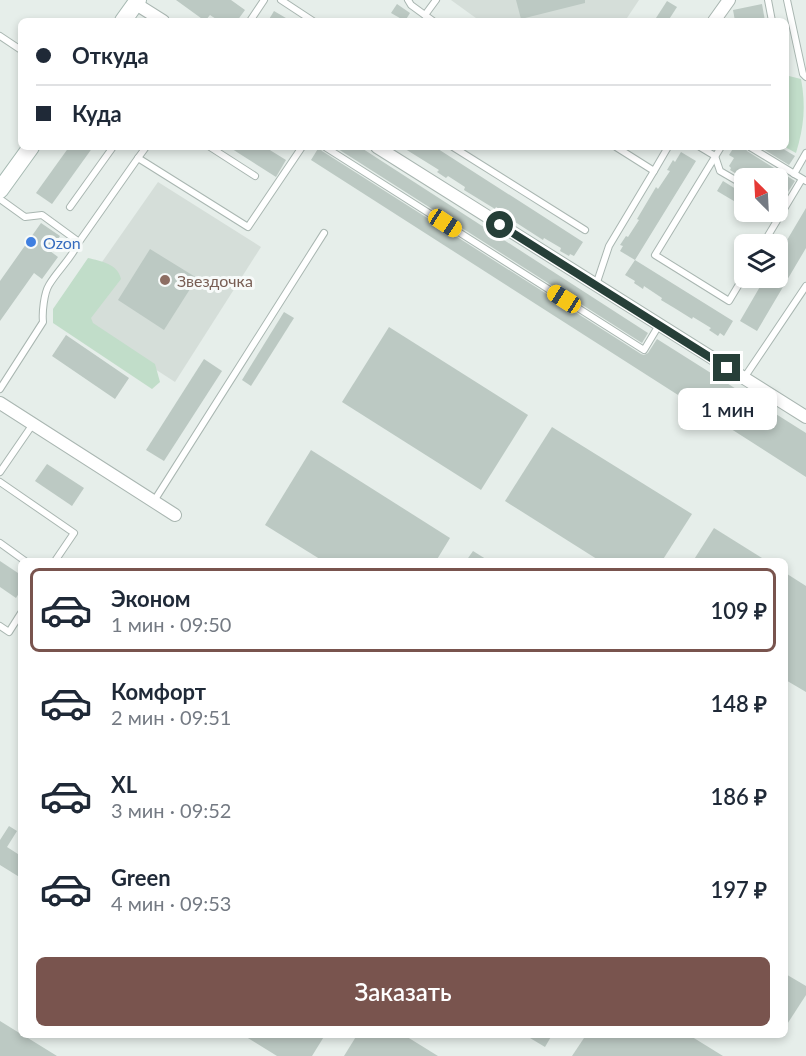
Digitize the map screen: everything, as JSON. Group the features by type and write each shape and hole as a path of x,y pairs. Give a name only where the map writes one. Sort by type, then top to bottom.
{"street":[{"path":"716,18 729,0"},
{"path":"125,18 134,1 159,18"},
{"path":"0,190 29,150"},
{"path":"386,150 596,286 806,417"},
{"path":"0,403 175,515"}],"lane":[{"path":"252,18 264,0"},
{"path":"281,0 308,18"},
{"path":"408,0 411,5 429,18"},
{"path":"425,15 436,0"},
{"path":"768,0 771,18"},
{"path":"787,0 803,74 806,77"},
{"path":"0,36 18,48"},
{"path":"70,207 110,150"},
{"path":"0,389 43,322 42,314 47,287 74,253 79,242 144,150"},
{"path":"215,150 255,176"},
{"path":"138,158 248,227 297,150"},
{"path":"330,150 644,350 659,325"},
{"path":"458,150 585,230"},
{"path":"621,150 654,171"},
{"path":"596,286 609,246 666,150"},
{"path":"705,150 715,156 720,171 734,179"},
{"path":"719,150 655,255 729,301 737,288"},
{"path":"755,150 804,180 769,234"},
{"path":"794,174 806,153"},
{"path":"0,200 25,217 42,215 79,242"},
{"path":"154,502 324,233"},
{"path":"744,378 806,286"},
{"path":"0,472 33,424"},
{"path":"0,482 74,533 57,558"},
{"path":"0,543 21,558"},
{"path":"0,626 9,632 18,618"}],"shaded area":[{"path":"451,0 639,0 627,18 476,18"},
{"name":"Звездочка","path":"158,182 261,247 175,382 67,312"}],"green space":[{"path":"789,76 801,79 803,89 803,116 796,153 789,149"},
{"path":"88,258 113,267 121,279 91,318 93,323 155,364 160,382 152,389 53,323 53,309"}],"building":[{"path":"176,0 231,0 245,10 239,18 214,18 210,15 208,18 201,18"},
{"path":"516,0 585,0 585,3 521,18"},
{"path":"667,1 677,7 670,18 656,18"},
{"path":"397,4 410,13 407,18 400,18 391,13"},
{"path":"762,4 764,18 734,18 733,10"},
{"path":"274,11 286,18 270,18"},
{"path":"67,150 91,150 52,204 36,193"},
{"path":"234,150 270,150 286,160 276,177"},
{"path":"317,150 321,150 641,354 648,353 657,339 806,433 806,477 311,160"},
{"path":"340,150 365,150 648,333 642,343"},
{"path":"407,150 440,150 583,242 574,256 570,254 569,256 560,251 561,248 544,238 543,240 496,207 495,209 464,190 465,187 448,176 446,178 437,172 439,170"},
{"path":"732,150 746,150 774,168 734,168 734,172 729,166 734,158 729,155"},
{"path":"765,150 785,150 795,156 789,165"},
{"path":"681,152 696,161 635,260 620,251 623,246 620,245 639,220 637,219 656,187 658,189 670,171 667,170 673,160 675,162"},
{"path":"788,177 795,181 788,192"},
{"path":"723,181 734,188 734,201 717,191"},
{"path":"806,208 806,248 788,278 788,238"},
{"path":"41,223 60,236 50,251 58,257 42,279 34,273 0,321 0,281"},
{"path":"150,249 197,278 164,330 118,300"},
{"path":"635,260 733,321 724,336 720,333 718,336 709,330 711,328 661,300 662,298 644,286 643,289 634,283 635,281 625,275"},
{"path":"759,288 782,288 757,331 740,321"},
{"path":"284,312 294,318 251,386 242,380"},
{"path":"389,327 528,415 481,490 342,402"},
{"path":"66,335 129,378 115,399 52,356"},
{"path":"204,359 222,371 164,461 146,450"},
{"path":"552,427 692,514 664,558 595,558 505,501"},
{"path":"311,450 450,538 438,558 318,558 265,525"},
{"path":"47,464 84,488 72,506 35,481"},
{"path":"714,528 762,558 695,558"},
{"path":"473,551 484,558 468,558"},
{"path":"0,561 18,573 18,595 16,598 0,587"},
{"path":"788,575 806,586 806,692 788,681"},
{"path":"9,826 17,831 7,847 18,854 18,876 0,865 0,840"},
{"path":"788,975 806,986 806,995 788,1023"},
{"path":"0,1021 18,1032 18,1038 28,1038 57,1056 0,1056"},
{"path":"248,1038 323,1038 312,1056 277,1056"},
{"path":"355,1038 409,1038 438,1056 344,1056"},
{"path":"530,1038 550,1038 545,1047"},
{"path":"584,1038 694,1038 723,1056 572,1056"}],"place":[{"name":"Ozon","path":"31,242"},
{"name":"Звездочка","path":"165,280"}],"route":[{"path":"500,225 727,368"}]}
